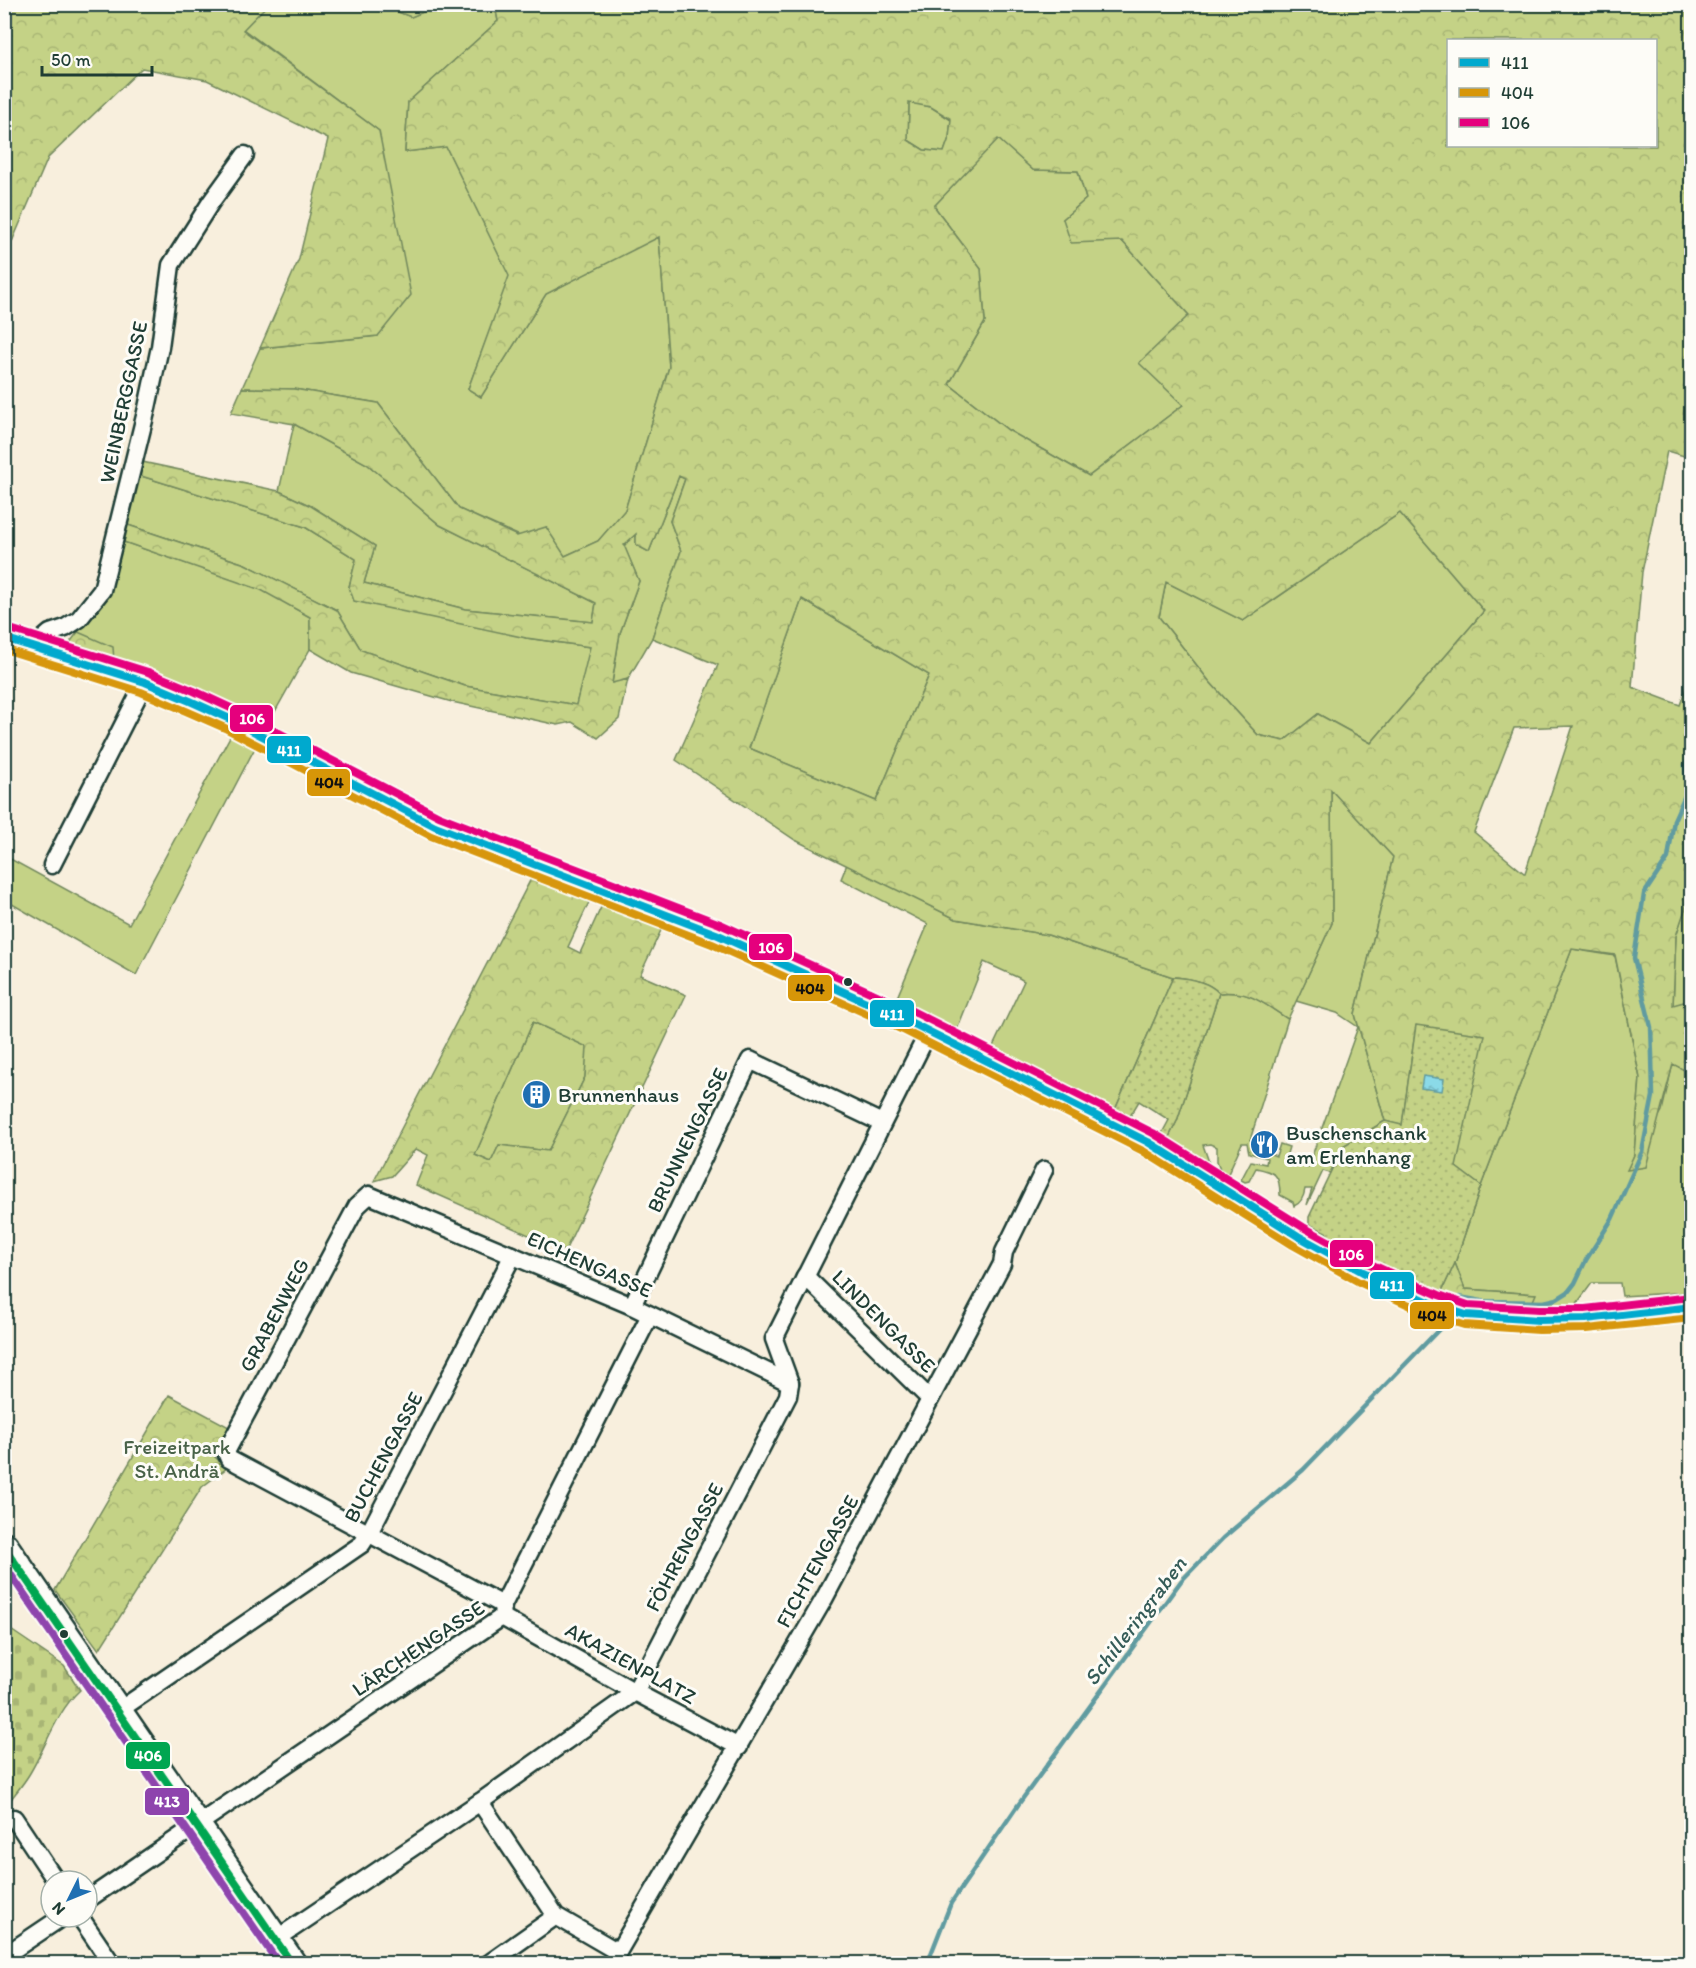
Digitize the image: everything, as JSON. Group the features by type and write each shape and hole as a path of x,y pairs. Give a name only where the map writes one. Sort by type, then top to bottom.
{"main road":[{"path":"4,638 145,682 230,718 435,826 706,930 929,1030 1148,1142 1298,1236 1363,1272 1435,1305 1466,1315 1539,1320 1586,1319 1692,1307"},
{"path":"4,1546 292,1964"}],"street":[{"name":"WEINBERGGASSE","path":"35,646 50,633 65,628 79,619 102,590 160,347 171,265 211,202 245,155"},
{"path":"52,865 145,682"},
{"path":"790,1383 774,1339 929,1030"},
{"name":"BRUNNENGASSE","path":"632,1306 750,1060 882,1123"},
{"name":"FICHTENGASSE","path":"615,1958 824,1599 1002,1264 1004,1252 1044,1170"},
{"name":"EICHENGASSE","path":"369,1195 632,1306 790,1383"},
{"name":"GRABENWEG","path":"229,1459 226,1452 357,1206 369,1195"},
{"name":"BUCHENGASSE","path":"117,1711 362,1544 513,1255"},
{"name":"LINDENGASSE","path":"805,1276 930,1399"},
{"name":"LÄRCHENGASSE","path":"99,1892 503,1611 650,1315"},
{"name":"FÖHRENGASSE","path":"275,1940 480,1802 635,1692 788,1396 790,1383"},
{"name":"AKAZIENPLATZ","path":"229,1459 369,1533 503,1611 635,1692 739,1747"},
{"path":"480,1802 556,1916 615,1958"},
{"path":"14,1818 48,1869"},
{"path":"488,1964 556,1916"},
{"path":"4,1956 44,1929"},
{"path":"88,1929 112,1964"}],"green space":[{"path":"5,4 267,5 243,30 379,131 411,295 378,336 260,348 299,259 328,139 207,80 142,68 48,158 5,258"},
{"path":"623,4 626,7 645,4 1691,5 1691,458 1667,451 1642,572 1632,687 1680,705 1691,674 1691,892 1676,936 1673,1005 1691,1000 1692,1074 1673,1064 1646,1167 1627,1170 1634,1155 1640,1078 1615,955 1572,949 1481,1186 1456,1167 1416,1025 1402,1126 1385,1121 1355,1014 1393,857 1331,790 1332,923 1288,1019 1248,996 1219,993 1198,981 1173,977 1048,935 956,919 795,840 676,760 718,665 652,638 681,551 670,521 685,479 679,476 649,552 636,545 636,534 624,545 639,581 620,633 612,683 628,679 619,719 598,738 572,722 558,725 452,702 351,673 310,649 310,617 261,590 121,541 125,524 245,564 337,610 361,650 465,686 576,705 590,647 526,638 354,601 349,587 356,559 305,527 138,475 142,462 279,491 311,506 375,546 364,583 465,609 593,622 596,603 440,525 367,464 294,424 231,413 242,388 294,389 378,403 459,509 517,536 546,527 565,556 598,541 625,510 669,367 659,237 546,294 481,397 468,389 509,276 446,147 405,152 408,102 498,21 495,5","holes":["909,103 931,107 951,119 949,138 944,152 924,150 908,140","998,139 1033,170 1078,171 1086,199 1063,219 1071,243 1122,241 1189,315 1139,363 1183,405 1089,476 1008,430 949,384 985,322 981,269 934,206","1400,513 1484,611 1371,743 1318,714 1284,741 1258,735 1209,681 1159,617 1166,582 1243,621","802,599 929,675 876,801 749,748","1573,726 1525,873 1474,832 1514,728"]},
{"path":"267,5 380,5 411,17 440,5 495,5 498,21 408,102 405,152 446,147 510,276 468,389 481,397 546,294 659,236 669,367 625,510 598,541 565,556 459,509 378,403 294,389 242,388 260,348 378,336 379,131 243,29"},
{"path":"380,5 440,5 411,17"},
{"path":"909,102 931,107 951,120 949,138 944,152 924,150 908,140"},
{"path":"998,138 1033,170 1078,171 1086,199 1063,219 1122,241 1189,315 1183,405 1089,476 1008,430 949,384 985,322 981,269 934,206"},
{"path":"294,424 367,464 440,525 596,603 593,622 465,609 364,583 375,546 311,506 279,491"},
{"path":"138,475 305,527 356,559 349,587 526,638 591,647 576,705 465,686 361,650 337,610 245,564 125,524"},
{"path":"679,476 685,479 670,521 681,551 652,638 628,679 612,684 620,633 639,581 624,546 636,533 636,545 649,552"},
{"path":"1400,513 1484,611 1371,743 1318,714 1284,741 1258,735 1209,681 1159,617 1166,582 1243,621"},
{"path":"121,541 261,589 310,617 310,649 268,724 114,661 78,632 105,592"},
{"path":"802,599 929,675 876,801 749,748"},
{"path":"78,632 113,647 114,661 68,645"},
{"path":"233,731 257,744 136,975 5,900 5,856 129,924"},
{"path":"1331,789 1393,857 1355,1014 1385,1121 1343,1146 1330,1173 1323,1171 1307,1205 1312,1189 1305,1189 1302,1199 1294,1206 1293,1202 1280,1195 1277,1178 1268,1171 1256,1168 1249,1181 1241,1180 1251,1161 1266,1164 1267,1158 1249,1153 1247,1143 1242,1143 1227,1176 1222,1174 1217,1161 1217,1147 1210,1144 1203,1145 1209,1162 1208,1167 1167,1141 1177,1121 1219,993 1240,994 1256,999 1288,1019 1250,1140 1259,1143 1258,1149 1276,1156 1280,1144 1289,1147 1286,1157 1294,1160 1294,1163 1308,1167 1358,1027 1337,1013 1296,1001 1332,923"},
{"path":"847,864 956,919 1048,935 1173,977 1115,1110 990,1053 1024,981 1019,978 984,962 954,1037 893,1007 928,924 841,879"},
{"path":"533,875 591,898 568,947 580,953 603,903 663,926 640,975 686,995 565,1251 416,1185 428,1155 416,1149 392,1176 374,1181","holes":["533,1022 587,1047 585,1077 548,1151 499,1145 491,1162 475,1155"]},
{"path":"1691,892 1691,1000 1673,1006 1676,935"},
{"path":"1572,949 1615,956 1640,1078 1634,1155 1628,1170 1662,1111 1673,1063 1691,1074 1691,1292 1622,1296 1620,1283 1592,1283 1575,1306 1558,1311 1529,1310 1535,1294 1465,1289 1455,1263 1481,1186"},
{"path":"1173,977 1204,983 1219,993 1177,1121 1167,1141 1160,1137 1169,1120 1139,1101 1129,1118 1115,1110"},
{"path":"533,1022 588,1047 585,1077 548,1151 499,1145 491,1162 475,1155"},
{"path":"1416,1025 1485,1035 1456,1167 1481,1186 1455,1263 1440,1295 1406,1282 1332,1242 1326,1232 1309,1224 1309,1217 1343,1146 1385,1121 1402,1125"},
{"path":"1455,1263 1465,1289 1536,1294 1529,1310 1484,1309 1440,1295"},
{"name":"Freizeitpark St. Andrä","path":"169,1395 229,1427 215,1457 227,1468 202,1487 99,1650 55,1590"},
{"path":"5,1626 64,1666 80,1690 64,1708 30,1773 5,1807"}],"water":[{"path":"1423,1076 1444,1079 1442,1091 1421,1088"}],"waterway":[{"name":"Schilleringraben","path":"1459,1297 1482,1301 1544,1302 1557,1299 1568,1292 1612,1219 1642,1152 1653,1096 1651,1027 1634,958 1644,894 1668,858 1674,820 1687,791 1685,766 1692,750"},
{"name":"Schilleringraben","path":"927,1964 951,1903 1018,1805 1181,1581 1223,1538 1303,1470 1451,1317"}],"transit line":[{"name":"106","path":"7,628 148,672 194,691 439,816 720,924 912,1011 1153,1133 1303,1227 1368,1263 1439,1295 1468,1305 1539,1309 1585,1309 1691,1297"},
{"name":"411","path":"4,638 145,682 190,701 230,719 435,826 716,934 908,1021 1148,1142 1298,1236 1363,1272 1435,1305 1466,1315 1539,1320 1586,1319 1692,1307"},
{"name":"404","path":"4,649 141,692 186,711 225,728 431,836 712,944 903,1030 1143,1151 1293,1245 1359,1282 1431,1315 1464,1325 1539,1330 1587,1329 1692,1318"},
{"name":"406","path":"4,1547 292,1964"},
{"name":"413","path":"4,1565 279,1964"}],"place":[{"name":"Brunnenhaus","path":"537,1094"},
{"name":"Buschenschank am Erlenhang","path":"1265,1144"}]}
